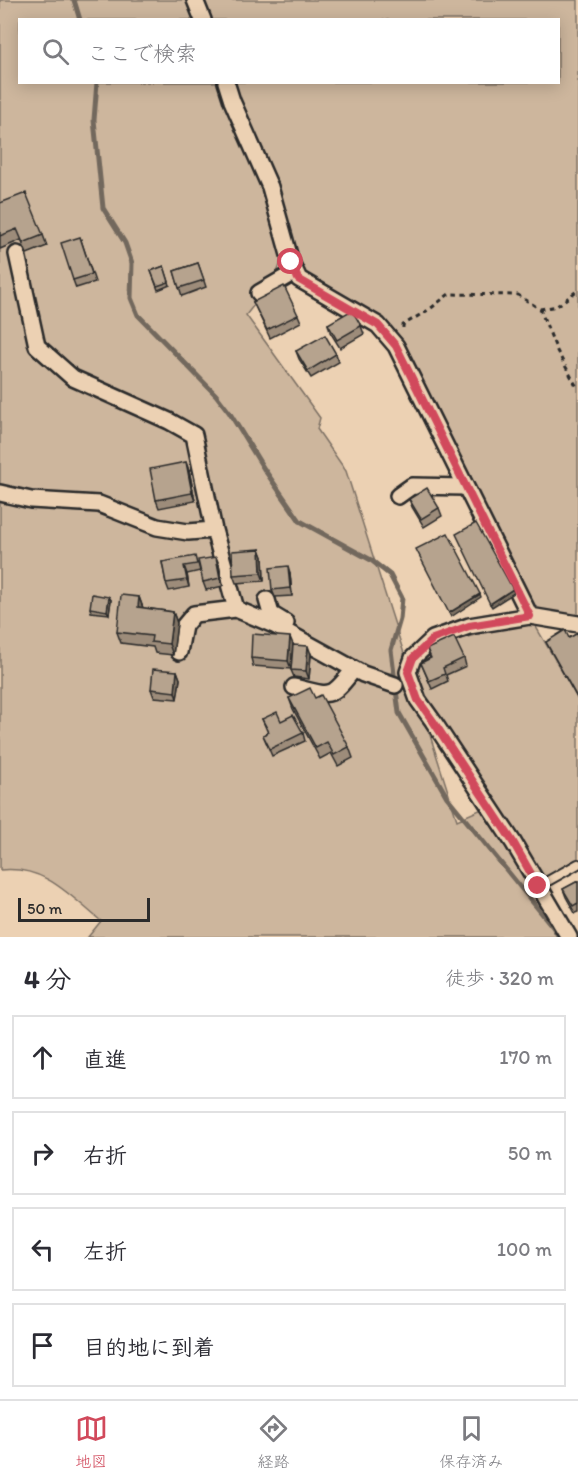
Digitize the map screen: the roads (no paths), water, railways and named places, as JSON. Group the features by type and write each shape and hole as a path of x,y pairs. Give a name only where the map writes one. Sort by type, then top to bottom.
{"street":[{"path":"195,0 202,18"},
{"path":"227,84 270,187 298,279 378,325 396,346 530,616"},
{"path":"16,254 37,346 73,378 169,420 194,435 214,530 236,609"},
{"path":"259,293 295,272"},
{"path":"398,495 412,486 465,487"},
{"path":"0,493 31,500 99,504 157,527 188,532 214,530"},
{"path":"267,600 271,615 313,640 314,647"},
{"path":"179,652 183,627 194,614 236,609 274,625 354,669 395,685"},
{"path":"569,937 513,842 418,700 408,672 413,658 433,639 469,626 530,616 578,624"},
{"path":"294,687 327,695 338,690 354,669"}],"lane":[{"path":"538,886 578,864"}],"waterway":[{"path":"74,0 79,18"},
{"path":"97,84 94,120 103,208 125,243 132,263 131,298 138,315 216,395 300,521 371,560 390,575 402,598 400,619 391,650 399,713 447,797 559,937"}]}
